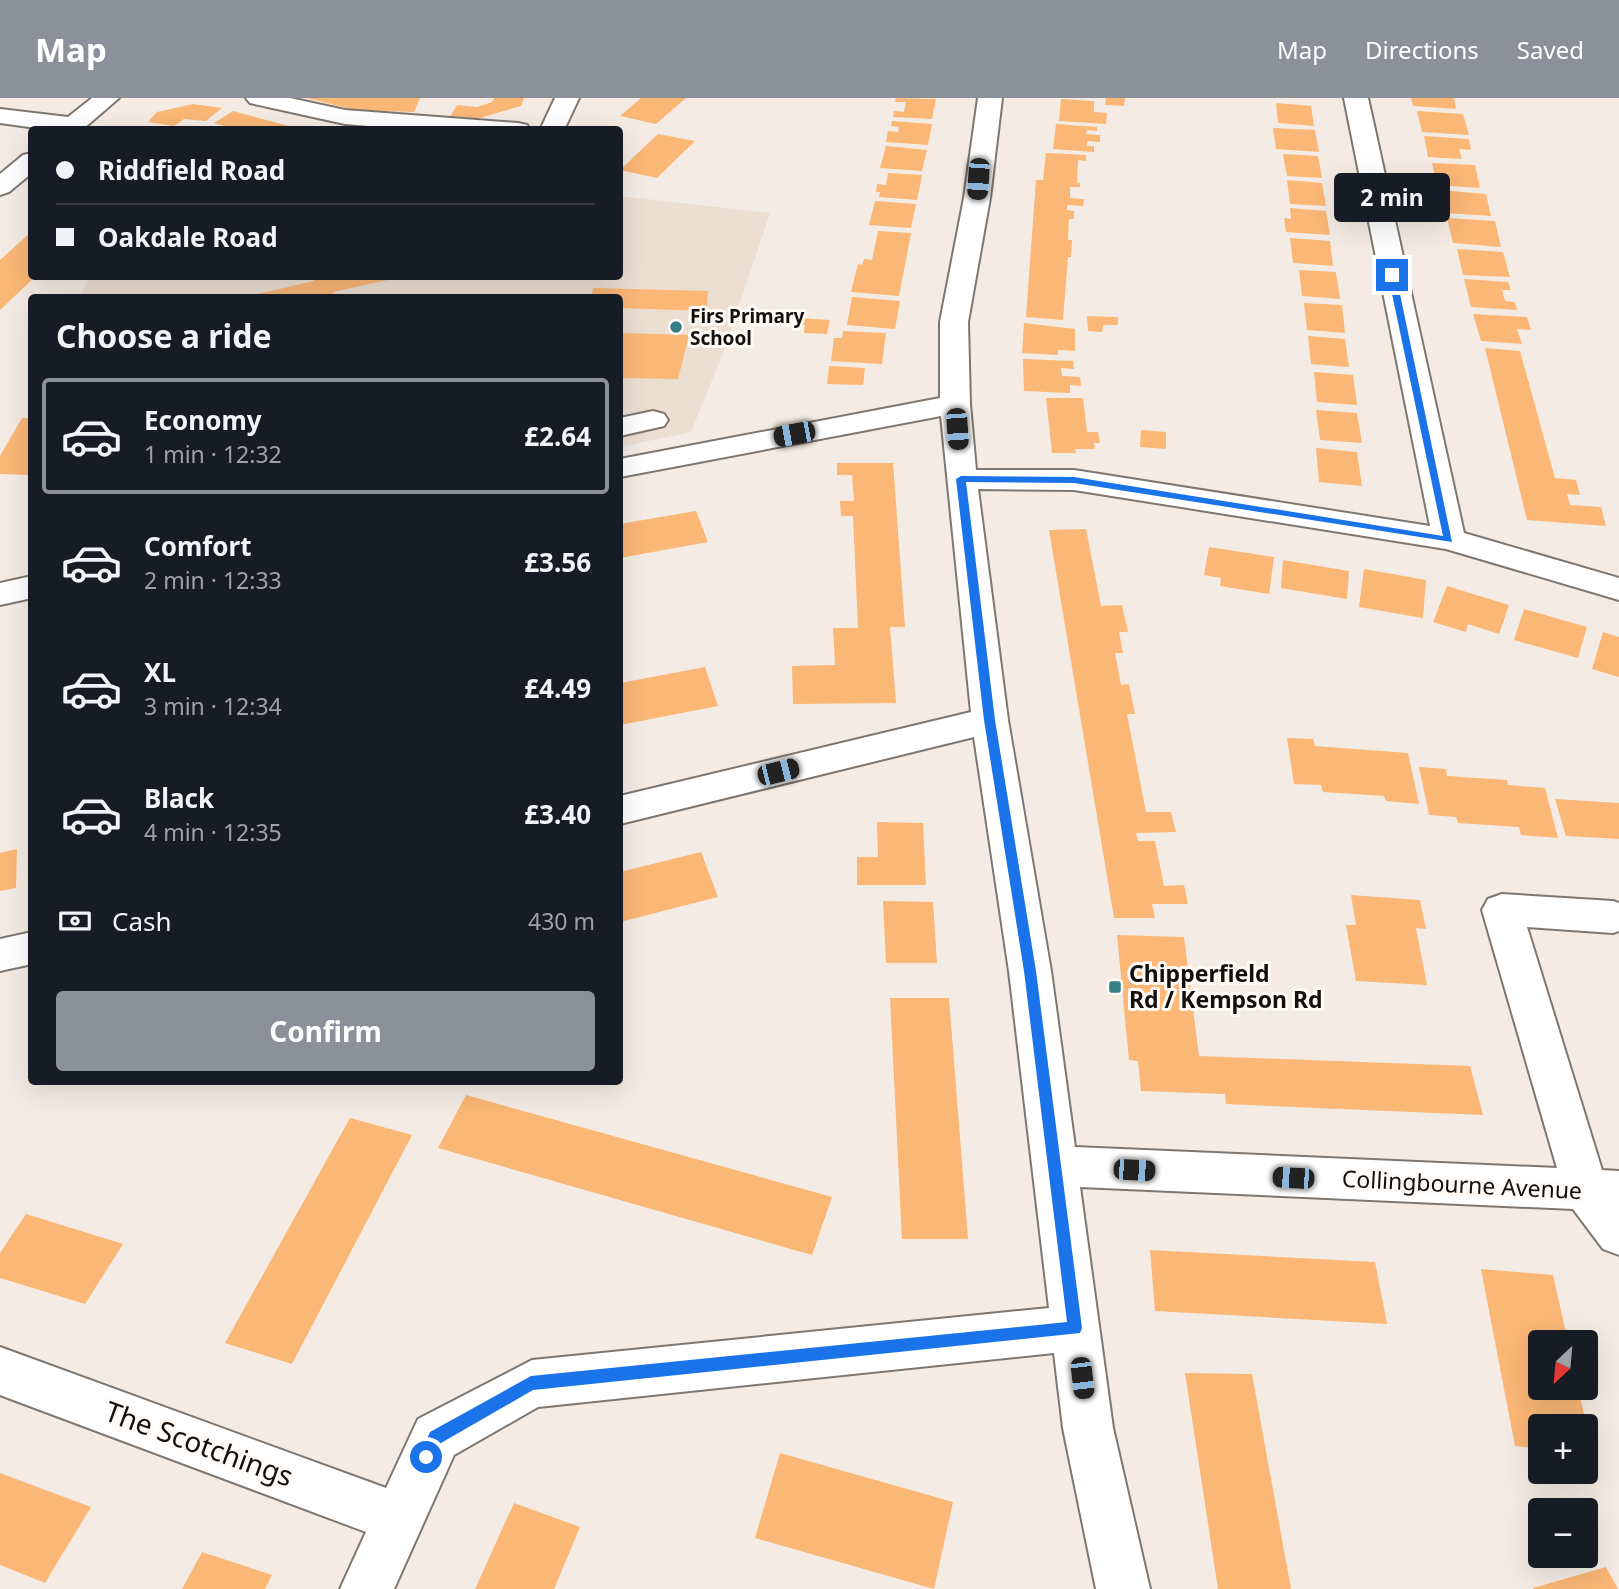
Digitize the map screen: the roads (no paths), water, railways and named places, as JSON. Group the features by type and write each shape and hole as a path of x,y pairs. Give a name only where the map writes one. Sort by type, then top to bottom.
{"street":[{"path":"71,126 107,98"},
{"path":"258,98 345,117 464,126"},
{"path":"554,126 567,98"},
{"path":"990,98 977,198 954,321 955,404 961,479 990,720 1030,971 1088,1428 1124,1589"},
{"path":"1356,98 1449,540"},
{"path":"0,116 64,126"},
{"path":"0,187 28,163"},
{"path":"623,467 955,404"},
{"path":"623,426 653,420"},
{"path":"961,479 1074,480 1449,540 1619,589"},
{"path":"0,594 28,588"},
{"path":"623,809 990,720"},
{"path":"1613,917 1502,910 1619,1234"},
{"path":"0,955 28,949"},
{"name":"Collingbourne Avenue","path":"1054,1166 1602,1191"},
{"path":"367,1589 436,1437 531,1384 1075,1328"},
{"name":"The Scotchings","path":"0,1371 398,1518"}],"place":[{"name":"Firs Primary School","path":"676,327"},
{"name":"Chipperfield Rd / Kempson Rd","path":"1115,987"}]}
